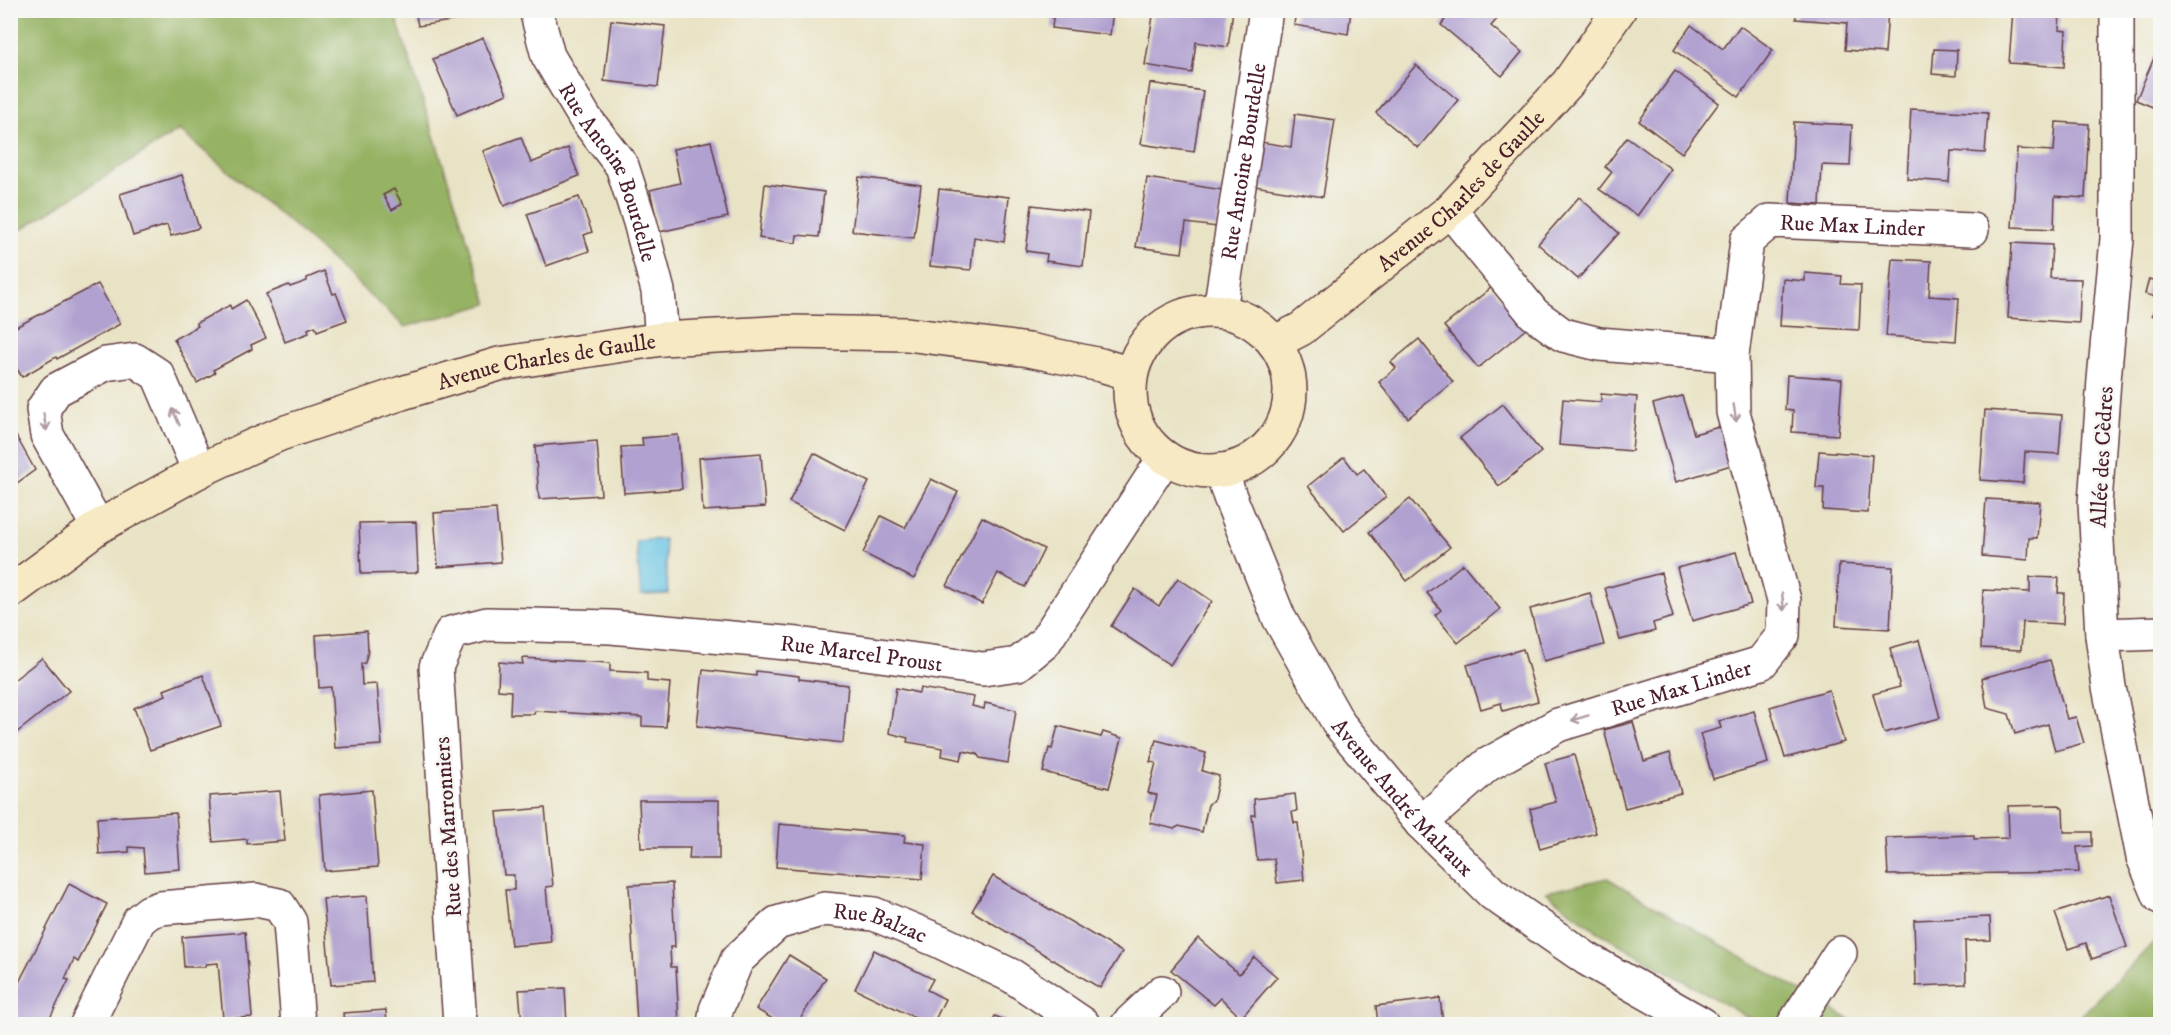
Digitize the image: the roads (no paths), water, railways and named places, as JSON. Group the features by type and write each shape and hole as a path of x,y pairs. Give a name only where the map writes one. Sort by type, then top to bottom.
{"street":[{"name":"Rue Antoine Bourdelle","path":"536,10 548,56 585,118 622,166 658,291 662,339"},
{"name":"Rue Antoine Bourdelle","path":"1217,311 1222,297 1266,10"},
{"name":"Avenue Charles de Gaulle","path":"1274,343 1301,329 1450,210 1568,83 1619,10"},
{"name":"Allée des Cèdres","path":"2117,10 2117,239 2095,503 2102,635 2109,687 2143,857 2160,897"},
{"path":"1450,210 1534,314 1563,335 1599,344 1732,355"},
{"name":"Rue Max Linder","path":"1421,823 1488,765 1558,725 1761,663 1783,635 1784,600 1733,412 1732,355 1747,240 1770,221 1972,230"},
{"path":"1217,311 1245,318 1261,329 1274,343 1284,361 1289,381 1289,401 1284,422 1274,439 1259,454 1241,464 1221,470 1198,470 1187,468 1166,458 1143,436 1133,416 1129,395 1131,374 1139,352 1153,333 1162,326 1183,315 1217,311"},
{"name":"Avenue Charles de Gaulle","path":"10,592 98,527 199,471 280,434 499,364 662,339 788,332 908,334 1029,350 1131,374"},
{"path":"98,527 47,435 43,409 56,390 105,364 135,360 158,375 199,471"},
{"name":"Rue Marcel Proust","path":"451,633 487,624 611,627 798,644 983,669 1018,664 1044,643 1166,458"},
{"name":"Avenue André Malraux","path":"1221,470 1284,628 1339,724 1421,823 1493,894 1587,959 1702,1024"},
{"name":"Rue des Marronniers","path":"451,633 436,667 460,1024"},
{"path":"2102,635 2160,633"},
{"path":"87,1024 139,920 149,912 160,908 256,900 279,905 290,922 298,1024"},
{"name":"Rue Balzac","path":"714,1024 716,1010 737,960 777,923 824,909 874,914 939,941 1012,976 1083,1024"},
{"path":"1794,1024 1840,953"},
{"path":"1128,1024 1162,992"}],"water":[{"path":"664,539 668,594 641,595 636,541"}],"waterway":[{"path":"10,18 19,10"}]}
